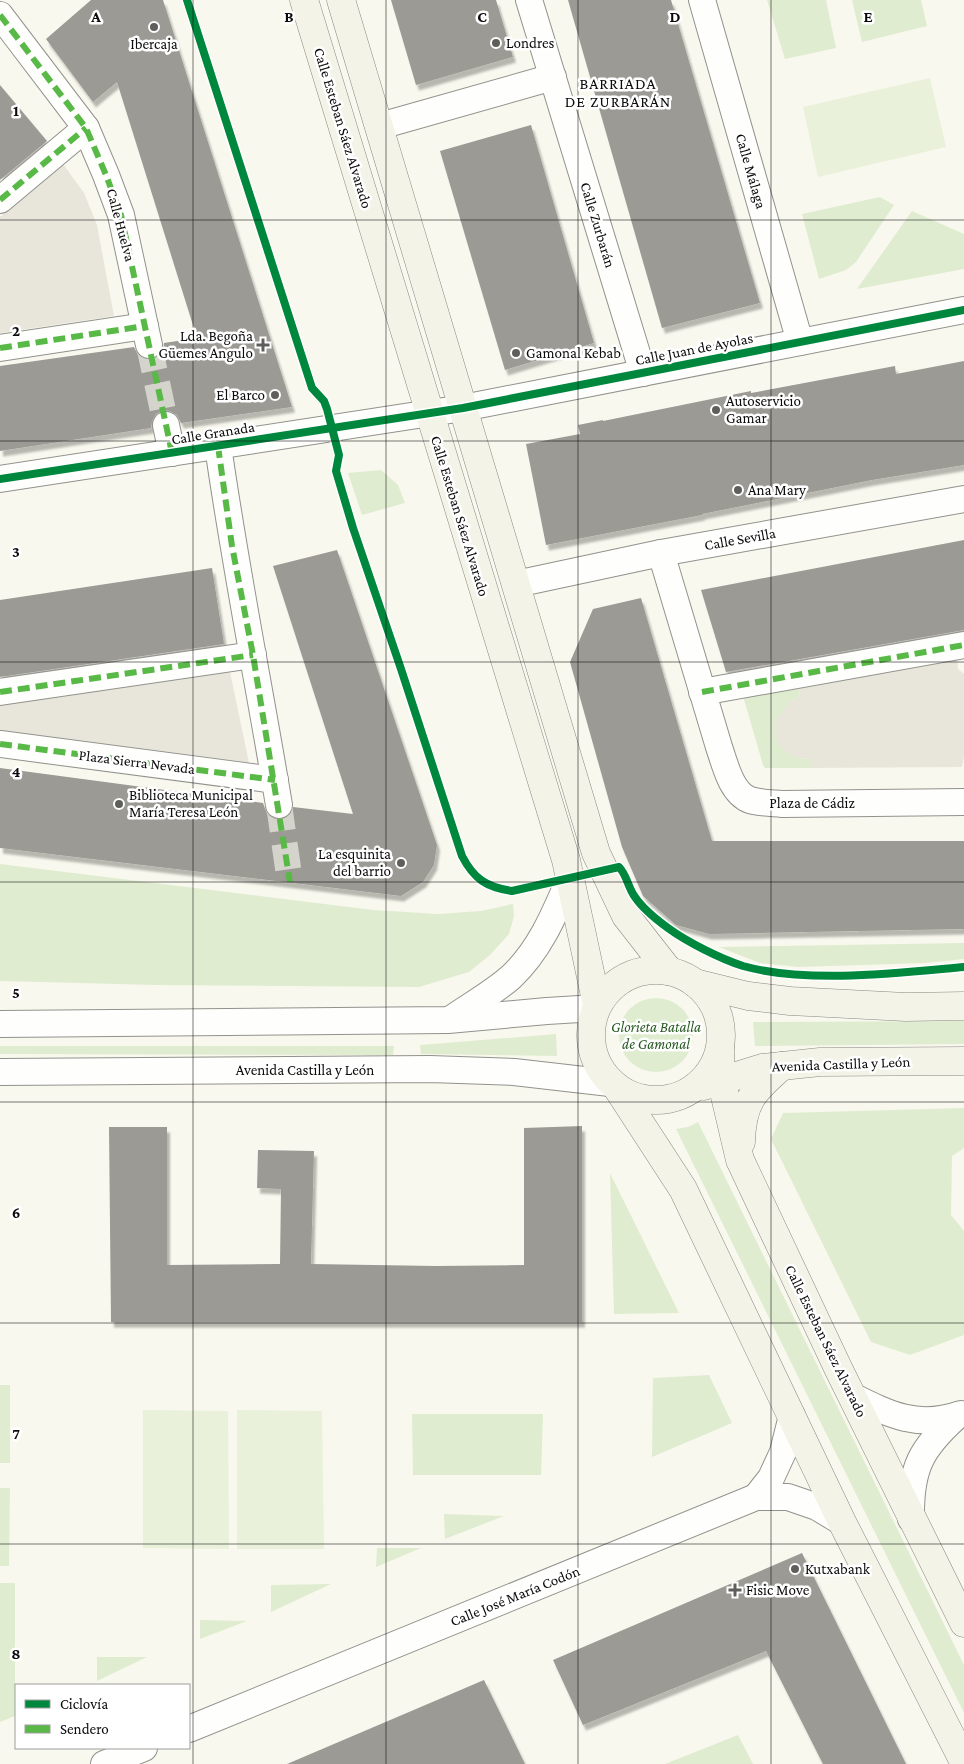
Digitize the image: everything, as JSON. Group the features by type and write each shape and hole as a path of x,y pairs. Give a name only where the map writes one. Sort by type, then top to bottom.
{"main road":[{"name":"Calle Esteban Sáez Alvarado","path":"304,0 563,851 596,1007"},
{"path":"341,0 596,853 626,916 669,971"},
{"path":"964,1006 906,1007 790,1002 748,996 695,983 669,971 643,971 632,974 611,987 596,1007 591,1022 590,1034 591,1048 600,1071 614,1086 683,1189 842,1522 964,1762"},
{"path":"614,1086 636,1098 655,1101 669,1099 691,1090 702,1082 710,1072 716,1062 720,1049 721,1032 718,1013 710,999 695,983"},
{"name":"Calle Esteban Sáez Alvarado","path":"720,1049 721,1080 740,1160 911,1519 964,1622"},
{"name":"Avenida Castilla y León","path":"691,1090 762,1068 820,1062 964,1061"},
{"path":"740,1160 741,1130 747,1105 761,1084 782,1066"}],"street":[{"name":"Calle Zurbarán","path":"530,0 643,373"},
{"name":"Calle Málaga","path":"702,0 800,342"},
{"name":"Calle Huelva","path":"0,15 86,128 121,215 147,336 0,348"},
{"path":"380,126 553,78"},
{"path":"0,200 86,128"},
{"name":"Calle Juan de Ayolas","path":"429,414 964,310"},
{"name":"Calle Granada","path":"0,479 429,414"},
{"path":"166,425 172,453"},
{"name":"Plaza Sierra Nevada","path":"0,744 277,792 232,546 218,446"},
{"name":"Calle Sevilla","path":"516,584 661,553 964,499"},
{"name":"Plaza de Cádiz","path":"661,553 728,772 741,793 748,799 782,804 964,802"},
{"path":"702,692 964,645"},
{"path":"0,692 253,655"},
{"path":"448,1020 505,982 528,958 545,934 570,878"},
{"path":"0,1024 448,1020 596,1007"},
{"name":"Avenida Castilla y León","path":"0,1072 430,1069 514,1072 614,1086"},
{"path":"852,1396 896,1417 917,1420 938,1419 961,1414"},
{"path":"911,1519 911,1493 916,1469 926,1448 939,1432 961,1414"},
{"path":"756,1497 771,1478 783,1452 792,1416"},
{"name":"Calle José María Codón","path":"190,1729 756,1497 788,1497 817,1507 842,1522"},
{"path":"104,1764 143,1754"}],"green space":[{"path":"767,0 826,0 836,48 785,59"},
{"path":"852,0 921,0 927,26 862,42"},
{"path":"930,78 946,147 818,177 803,107"},
{"path":"880,197 894,205 856,262 846,270 819,279 802,214"},
{"path":"912,211 964,234 964,269 857,289"},
{"path":"381,470 398,485 405,503 362,515 348,473"},
{"path":"798,687 800,696 789,702 776,721 797,758 811,759 812,768 765,768 743,696"},
{"path":"0,864 373,910 438,914 481,911 513,904 514,916 509,934 490,955 469,972 419,987 157,985 0,981"},
{"path":"964,943 964,959 925,963 799,967 760,963 719,947"},
{"name":"Glorieta Batalla de Gamonal","path":"656,998 670,1001 682,1009 690,1021 693,1035 690,1049 682,1061 670,1069 656,1072 642,1069 630,1061 622,1049 619,1035 622,1021 630,1009 642,1001"},
{"path":"964,1021 964,1044 755,1046 753,1022"},
{"path":"556,1034 557,1056 421,1054 420,1045"},
{"path":"0,1046 394,1046 393,1055 0,1054"},
{"path":"964,1108 964,1148 952,1156 951,1215 964,1231 964,1335 910,1355 871,1342 771,1139 783,1113"},
{"path":"698,1122 964,1665 964,1713 676,1129 688,1127"},
{"path":"610,1173 679,1313 614,1314"},
{"path":"709,1375 732,1423 652,1457 653,1378"},
{"path":"0,1385 10,1385 10,1463 0,1463"},
{"path":"143,1410 228,1411 229,1549 143,1548"},
{"path":"237,1410 322,1411 324,1549 237,1549"},
{"path":"412,1414 543,1414 541,1475 413,1475"},
{"path":"0,1488 10,1488 9,1566 0,1566"},
{"path":"444,1514 504,1516 445,1539"},
{"path":"377,1548 421,1548 376,1567"},
{"path":"0,1583 15,1583 15,1716 0,1722"},
{"path":"331,1584 271,1612 271,1585"},
{"path":"200,1620 247,1621 200,1639"},
{"path":"97,1657 147,1657 97,1681"},
{"path":"738,1735 753,1764 665,1764"}],"shaded area":[{"path":"63,164 84,193 97,225 114,316 0,333 0,217"},
{"path":"225,648 252,777 0,744 0,683"},
{"path":"957,658 958,669 964,674 964,756 962,767 812,768 810,759 797,758 785,751 774,733 776,721 789,702 800,696 798,687"}],"building":[{"path":"91,0 163,0 292,407 181,423 177,415 163,410 156,414 151,428 0,451 0,366 134,347 138,355 144,359 152,360 159,356 163,350 164,343 197,338 117,82 93,102 46,39"},
{"path":"391,0 496,0 513,57 416,85"},
{"path":"568,0 671,0 760,303 662,328"},
{"path":"0,85 47,141 0,180"},
{"path":"531,125 594,343 505,370 440,151"},
{"path":"964,361 964,465 872,480 546,545 526,444 580,434 578,425 751,391 751,393 895,366 896,374"},
{"path":"964,540 964,630 726,672 701,590"},
{"path":"337,550 437,845 434,865 423,882 401,896 0,848 0,768 263,803 267,814 274,819 281,820 288,817 293,811 293,807 353,814 273,566"},
{"path":"212,568 224,644 0,677 0,600"},
{"path":"641,598 712,841 964,841 964,929 709,934 676,925 643,896 622,847 570,662 593,609"},
{"path":"582,1126 582,1322 111,1322 109,1127 167,1127 167,1265 280,1264 281,1189 257,1188 258,1150 314,1151 311,1264 436,1266 524,1265 524,1128"},
{"path":"802,1553 906,1764 823,1764 766,1651 583,1725 553,1660"},
{"path":"484,1680 525,1764 287,1764"}],"tunnel":[{"path":"149,345 166,425"},
{"path":"279,805 290,882"}],"marked path":[{"path":"0,15 86,128 106,175 121,215 172,453"},
{"path":"0,200 86,128"},
{"path":"0,348 145,326"},
{"path":"218,446 232,546 253,655 290,882"},
{"path":"702,692 964,645"},
{"path":"0,692 253,655"},
{"path":"0,744 275,780"}],"cycle path":[{"path":"187,0 312,388 324,401 327,409 339,455 336,471 353,528 462,856 471,871 488,884 512,891 619,867 638,901 650,914 668,928 694,944 725,959 743,966 768,971 796,975 853,976 964,967"},
{"path":"0,479 463,408 964,310"}],"place":[{"name":"Ibercaja","path":"154,27"},
{"name":"Londres","path":"496,43"},
{"name":"Lda. Begoña Güemes Angulo","path":"263,345"},
{"name":"Gamonal Kebab","path":"516,353"},
{"name":"El Barco","path":"275,395"},
{"name":"Autoservicio Gamar","path":"716,410"},
{"name":"Ana Mary","path":"738,490"},
{"name":"Biblioteca Municipal María Teresa León","path":"119,804"},
{"name":"La esquinita del barrio","path":"401,863"},
{"name":"Kutxabank","path":"795,1569"},
{"name":"Fisic Move","path":"735,1590"}],"district":[{"name":"BARRIADA DE ZURBARÁN","path":"618,92"}]}
